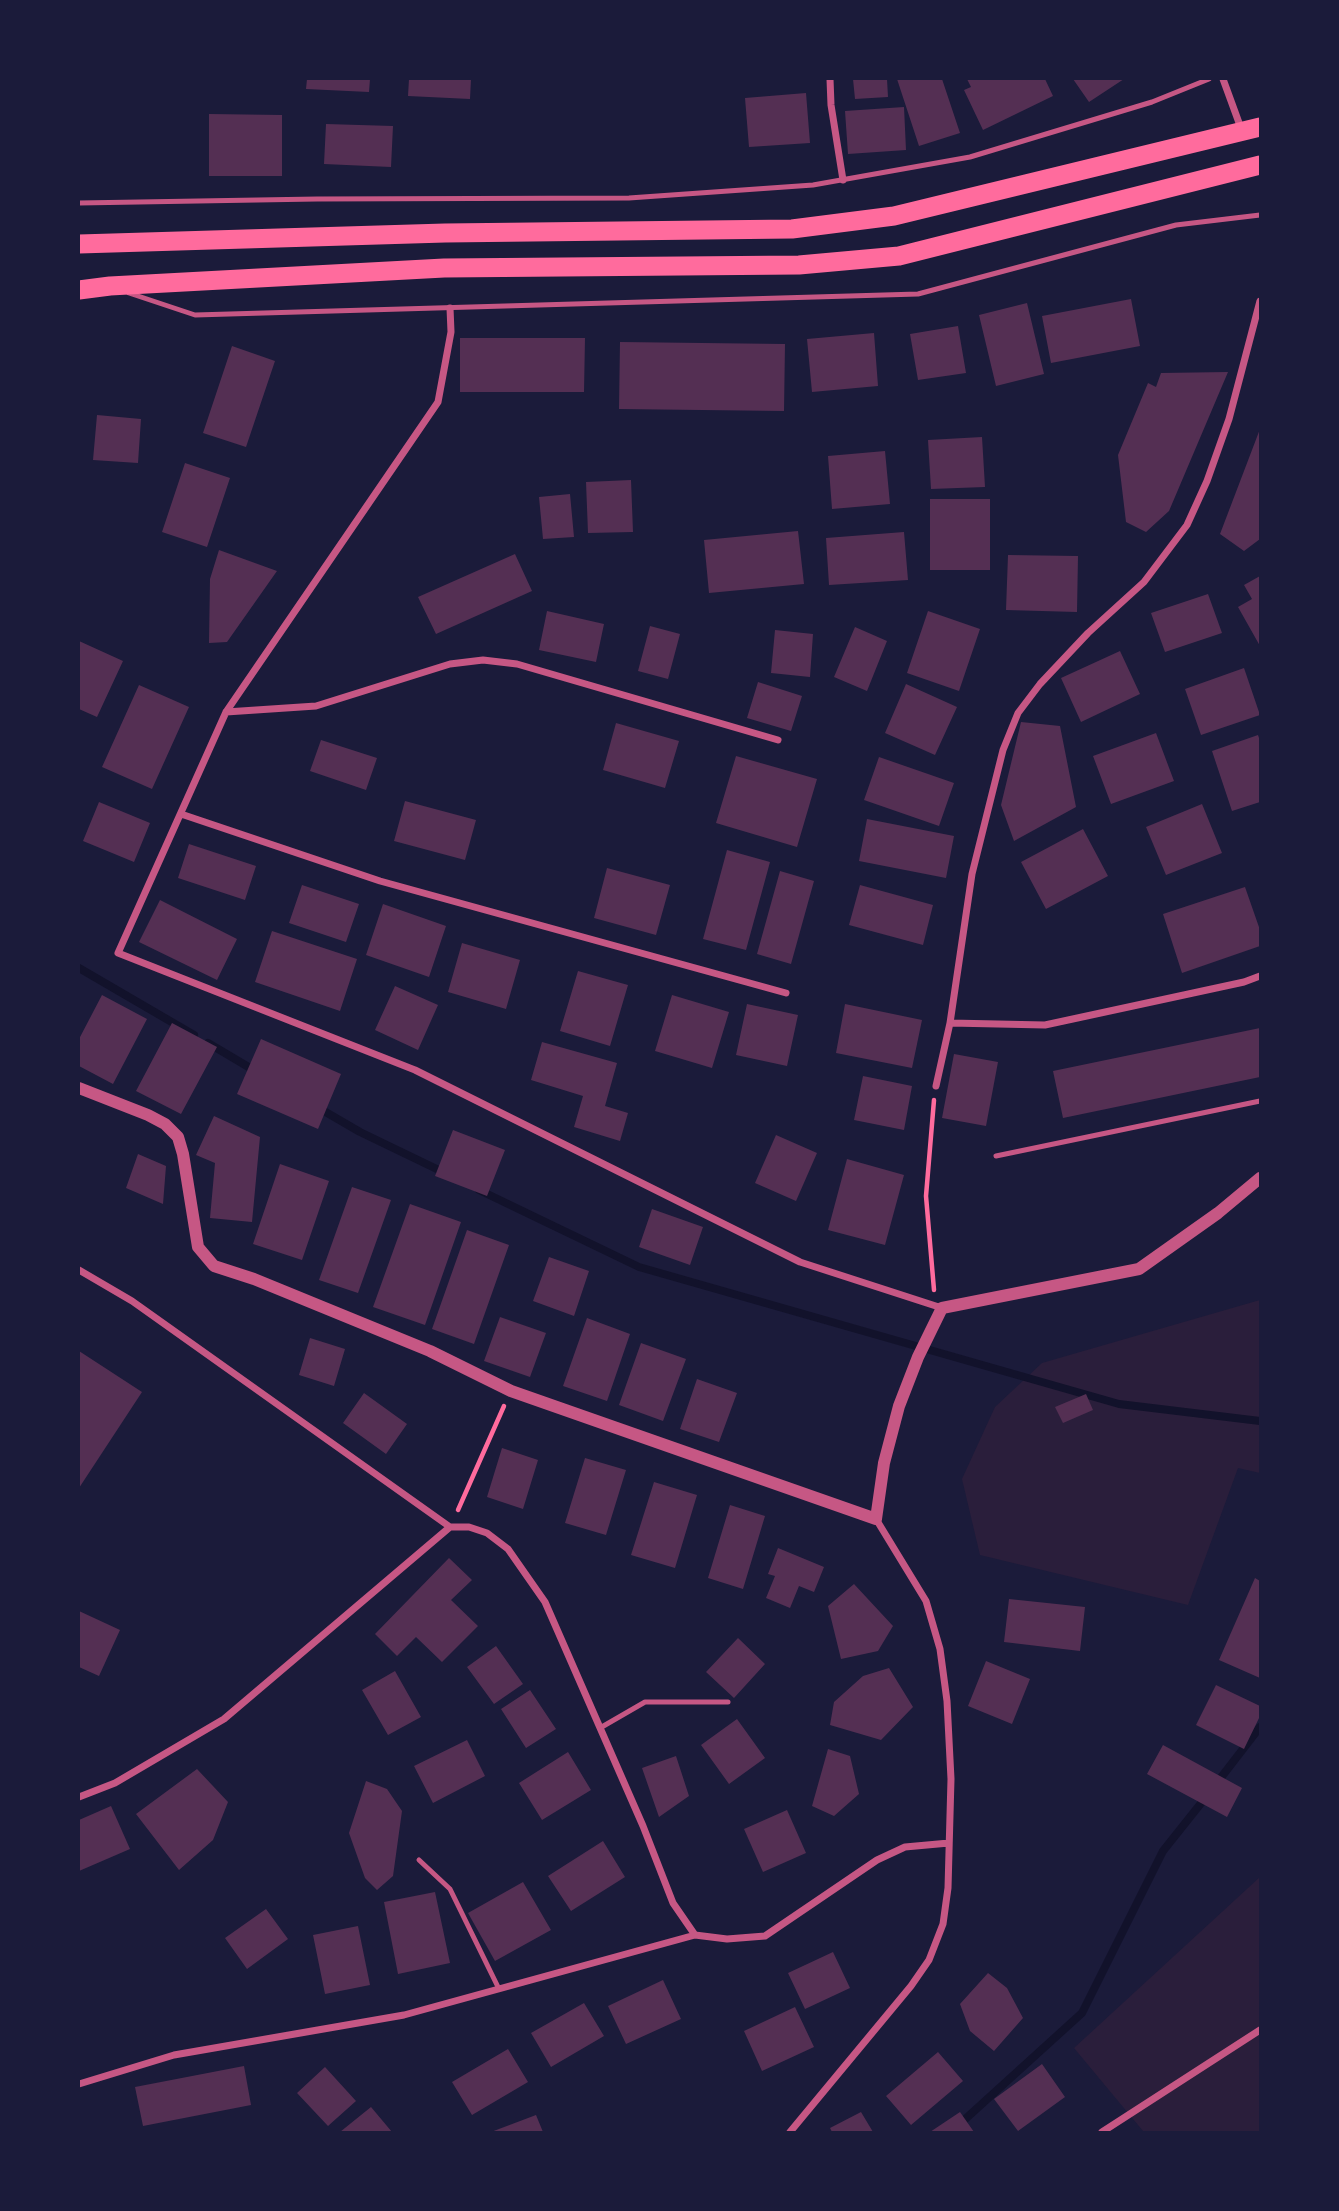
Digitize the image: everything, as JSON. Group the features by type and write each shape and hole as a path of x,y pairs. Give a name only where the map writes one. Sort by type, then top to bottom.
{"highway":[{"path":"79,243 445,233 792,229 894,216 1251,129"},
{"path":"79,290 110,286 444,268 799,265 899,256 1260,164"}],"street":[{"path":"830,79 831,105 843,180"},
{"path":"1223,79 1251,129"},
{"path":"936,1086 950,1023 972,874 1003,750 1018,713 1040,684 1080,641 1144,582 1187,525 1207,481 1229,419 1260,301"},
{"path":"450,308 451,332 438,402 226,712 118,953 415,1070 800,1262 942,1308 1139,1269 1218,1213 1260,1178"},
{"path":"226,712 316,706 450,664 484,660 517,664 778,740"},
{"path":"181,814 380,881 786,993"},
{"path":"950,1023 1045,1025 1244,982 1260,976"},
{"path":"79,1088 148,1115 165,1124 178,1137 198,1247 214,1266 254,1279 429,1351 511,1391 876,1519 926,1601 940,1649 947,1701 950,1766 948,1888 943,1924 929,1961 911,1986 790,2132"},
{"path":"79,1270 132,1301 450,1527 469,1527 487,1533 508,1549 545,1602 643,1826 673,1903 695,1935"},
{"path":"876,1519 884,1463 900,1406 918,1357 942,1308"},
{"path":"79,1797 115,1783 224,1719 450,1527"},
{"path":"79,2084 174,2055 404,2015 695,1935 727,1939 765,1936 877,1860 905,1847 948,1843"},
{"path":"1102,2132 1260,2030"}],"lane":[{"path":"79,203 629,198 813,185 970,158 1152,102 1209,79"},
{"path":"110,286 195,315 918,294 1176,225 1260,215"},
{"path":"996,1156 1260,1101"},
{"path":"600,1728 645,1702 728,1702"},
{"path":"419,1860 450,1889 499,1989"}],"path":[{"path":"936,1086 926,1196 934,1292 942,1308"},
{"path":"450,1527 511,1391"}],"shaded area":[{"path":"1260,1300 1260,1473 1238,1468 1188,1605 980,1555 962,1479 995,1407 1042,1363"},
{"path":"1260,1877 1260,2132 1142,2132 1074,2048"}],"building":[{"path":"307,79 370,79 369,92 306,89"},
{"path":"409,79 471,79 470,99 408,96"},
{"path":"853,79 887,79 888,97 855,99"},
{"path":"897,79 942,79 960,133 919,146"},
{"path":"967,79 1045,79 1053,96 983,130 964,90 971,87"},
{"path":"1073,79 1124,79 1089,102"},
{"path":"806,93 810,143 749,147 745,98"},
{"path":"904,107 906,150 848,154 845,111"},
{"path":"209,114 282,115 282,176 209,176"},
{"path":"326,124 393,126 391,167 324,164"},
{"path":"1131,299 1140,346 1051,363 1042,316"},
{"path":"1027,303 1044,374 996,386 979,315"},
{"path":"958,326 966,373 918,380 910,334"},
{"path":"874,333 878,386 812,392 807,339"},
{"path":"460,338 585,338 584,392 460,392"},
{"path":"620,342 785,344 784,411 619,409"},
{"path":"232,346 275,361 246,447 203,433"},
{"path":"1228,372 1169,511 1146,532 1126,522 1118,455 1148,383 1156,387 1161,373"},
{"path":"97,415 141,419 138,463 93,460"},
{"path":"1260,429 1260,539 1244,551 1220,534"},
{"path":"982,437 985,487 931,489 928,440"},
{"path":"885,451 890,504 832,509 828,456"},
{"path":"185,463 230,478 207,547 162,532"},
{"path":"631,480 633,532 588,533 586,482"},
{"path":"570,494 574,537 543,539 539,497"},
{"path":"930,499 990,499 990,570 930,570"},
{"path":"798,531 804,584 709,593 704,540"},
{"path":"904,532 908,580 829,585 826,538"},
{"path":"219,550 277,571 227,642 209,643 210,579"},
{"path":"515,554 532,591 436,634 418,597"},
{"path":"1008,555 1078,556 1077,612 1006,610"},
{"path":"1260,576 1260,646 1238,607 1252,599 1244,585"},
{"path":"1208,594 1222,633 1165,652 1151,613"},
{"path":"547,611 604,624 596,662 539,650"},
{"path":"928,611 980,629 959,691 907,673"},
{"path":"650,626 680,634 668,679 638,671"},
{"path":"855,627 887,641 867,691 834,677"},
{"path":"775,630 813,634 810,677 771,673"},
{"path":"79,641 123,661 97,717 79,709"},
{"path":"1120,651 1140,694 1081,722 1061,678"},
{"path":"1244,668 1260,715 1201,735 1185,689"},
{"path":"758,682 802,696 791,731 747,718"},
{"path":"906,684 957,707 935,755 885,733"},
{"path":"139,685 189,707 152,789 102,767"},
{"path":"1021,722 1060,726 1076,807 1014,841 1001,805"},
{"path":"616,723 679,741 665,788 603,770"},
{"path":"1156,733 1174,781 1111,804 1093,756"},
{"path":"1258,735 1260,802 1232,811 1212,751"},
{"path":"321,740 377,758 366,790 310,771"},
{"path":"736,756 817,779 797,847 716,823"},
{"path":"879,757 954,783 939,826 864,800"},
{"path":"405,801 476,820 465,860 394,841"},
{"path":"99,802 150,823 134,862 83,841"},
{"path":"1202,804 1222,853 1166,875 1146,827"},
{"path":"867,819 954,836 946,878 859,861"},
{"path":"1083,829 1108,876 1046,909 1021,862"},
{"path":"189,844 256,866 245,900 178,878"},
{"path":"727,850 770,862 746,950 703,939"},
{"path":"607,868 670,885 656,935 594,918"},
{"path":"780,871 814,881 791,964 757,954"},
{"path":"302,885 359,904 346,942 289,923"},
{"path":"860,885 933,905 923,945 849,925"},
{"path":"1245,887 1260,930 1260,946 1182,973 1163,914"},
{"path":"160,900 237,939 217,980 139,942"},
{"path":"383,904 446,926 429,977 366,955"},
{"path":"272,931 357,959 340,1011 255,982"},
{"path":"462,943 520,960 506,1009 448,992"},
{"path":"578,971 628,985 610,1046 560,1031"},
{"path":"395,986 438,1005 418,1050 375,1030"},
{"path":"102,995 147,1019 113,1084 79,1066 79,1039"},
{"path":"672,995 729,1012 712,1068 655,1051"},
{"path":"747,1004 798,1015 787,1066 736,1055"},
{"path":"845,1004 922,1020 912,1068 836,1053"},
{"path":"172,1023 217,1047 181,1114 136,1091"},
{"path":"1260,1028 1260,1077 1063,1118 1053,1071"},
{"path":"261,1039 341,1074 318,1129 237,1094"},
{"path":"542,1042 617,1063 605,1106 628,1113 620,1141 574,1127 583,1096 531,1080"},
{"path":"954,1054 998,1062 986,1126 942,1118"},
{"path":"863,1076 912,1086 904,1130 854,1120"},
{"path":"214,1116 260,1137 252,1222 210,1218 215,1163 196,1155"},
{"path":"453,1130 505,1150 487,1196 435,1176"},
{"path":"776,1135 817,1153 796,1201 755,1183"},
{"path":"138,1154 166,1166 163,1204 126,1188"},
{"path":"847,1159 904,1175 885,1245 828,1230"},
{"path":"280,1164 329,1181 302,1260 253,1244"},
{"path":"352,1187 391,1200 358,1293 319,1280"},
{"path":"410,1204 461,1222 425,1325 373,1307"},
{"path":"652,1209 703,1227 690,1265 639,1247"},
{"path":"467,1230 509,1245 474,1344 432,1329"},
{"path":"549,1257 589,1271 574,1316 533,1301"},
{"path":"500,1317 546,1333 530,1377 484,1361"},
{"path":"587,1318 630,1334 607,1401 563,1386"},
{"path":"310,1338 345,1349 334,1386 299,1375"},
{"path":"641,1343 686,1359 663,1421 619,1405"},
{"path":"79,1351 142,1392 79,1488"},
{"path":"697,1379 737,1393 719,1442 680,1429"},
{"path":"364,1393 407,1424 386,1454 343,1423"},
{"path":"1086,1394 1093,1410 1063,1423 1055,1407"},
{"path":"502,1448 538,1460 523,1509 487,1497"},
{"path":"585,1458 626,1470 606,1535 565,1523"},
{"path":"654,1482 697,1495 675,1568 631,1555"},
{"path":"730,1505 765,1516 743,1589 708,1578"},
{"path":"778,1548 824,1567 814,1592 799,1586 790,1608 766,1598 775,1576 768,1574"},
{"path":"449,1558 472,1580 451,1600 478,1626 442,1662 416,1637 397,1656 375,1634"},
{"path":"1255,1578 1260,1581 1260,1678 1219,1660"},
{"path":"854,1584 893,1626 878,1651 841,1659 828,1606"},
{"path":"1009,1599 1085,1607 1080,1651 1004,1642"},
{"path":"79,1611 120,1630 99,1676 79,1667"},
{"path":"738,1638 765,1664 734,1698 706,1672"},
{"path":"496,1646 523,1684 494,1704 467,1667"},
{"path":"986,1661 1030,1679 1012,1724 968,1706"},
{"path":"889,1668 913,1707 881,1740 830,1725 834,1702 863,1676"},
{"path":"395,1671 421,1717 388,1735 362,1690"},
{"path":"1216,1685 1260,1706 1260,1716 1244,1749 1196,1725"},
{"path":"530,1690 556,1729 526,1748 501,1709"},
{"path":"737,1719 765,1758 729,1784 701,1745"},
{"path":"467,1740 485,1776 433,1803 414,1766"},
{"path":"1163,1745 1242,1788 1227,1817 1147,1774"},
{"path":"828,1749 850,1756 859,1794 834,1816 812,1806"},
{"path":"568,1752 591,1790 542,1820 519,1783"},
{"path":"676,1756 689,1796 659,1817 642,1768"},
{"path":"197,1769 228,1802 213,1840 179,1870 136,1814"},
{"path":"366,1781 387,1789 402,1811 393,1876 377,1890 365,1878 349,1833"},
{"path":"111,1806 130,1849 79,1871 79,1820"},
{"path":"787,1810 806,1853 763,1872 744,1829"},
{"path":"603,1841 625,1877 571,1911 548,1876"},
{"path":"523,1882 551,1930 495,1961 468,1913"},
{"path":"435,1892 450,1963 398,1974 384,1902"},
{"path":"266,1909 288,1939 247,1969 225,1938"},
{"path":"358,1926 370,1985 325,1994 313,1935"},
{"path":"833,1952 850,1988 805,2009 788,1973"},
{"path":"988,1973 1007,1988 1023,2018 994,2051 970,2031 960,2004"},
{"path":"663,1980 681,2019 626,2044 608,2006"},
{"path":"584,2003 604,2036 551,2067 531,2033"},
{"path":"795,2007 814,2047 762,2071 744,2031"},
{"path":"508,2049 528,2082 472,2115 452,2082"},
{"path":"938,2052 963,2081 911,2125 886,2096"},
{"path":"1042,2064 1065,2097 1018,2131 994,2099"},
{"path":"244,2066 251,2105 143,2126 135,2087"},
{"path":"325,2067 356,2101 328,2126 297,2093"},
{"path":"371,2107 392,2132 340,2132"},
{"path":"861,2112 873,2132 832,2132 830,2128"},
{"path":"960,2112 974,2132 930,2132"},
{"path":"536,2115 543,2132 491,2132"}],"waterway":[{"path":"79,968 194,1035"},
{"path":"208,1043 257,1072"},
{"path":"317,1107 360,1132 445,1173"},
{"path":"479,1190 639,1267 1119,1404 1260,1421"},
{"path":"1216,1784 1260,1727"},
{"path":"951,2132 1082,2013 1163,1851 1206,1797"}]}
